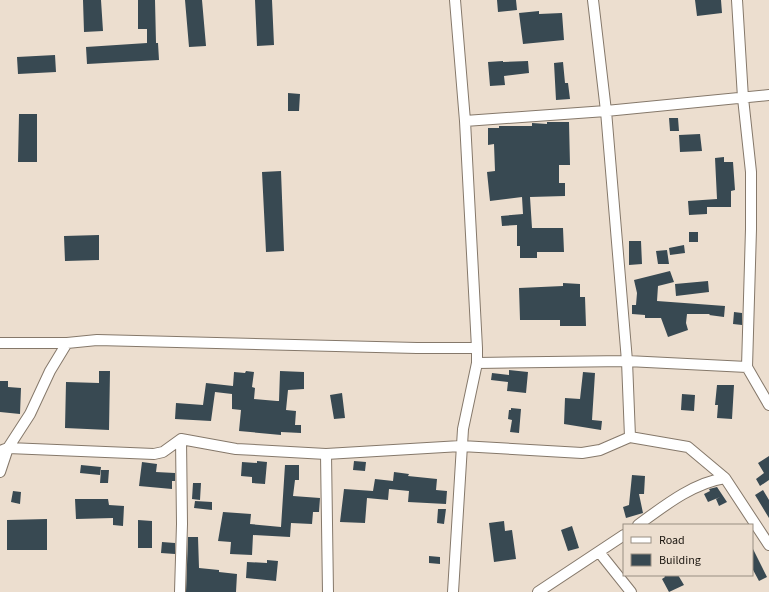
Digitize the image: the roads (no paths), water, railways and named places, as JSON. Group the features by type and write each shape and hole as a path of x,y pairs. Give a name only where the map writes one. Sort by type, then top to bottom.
{"street":[{"path":"453,592 462,429 477,363 465,121 455,0"},
{"path":"593,0 606,111 626,361 630,437"},
{"path":"737,0 743,98 751,172 747,367 769,405"},
{"path":"465,121 606,111 769,95"},
{"path":"0,342 68,343 97,340 417,348 477,348"},
{"path":"0,472 4,449 30,414 50,371 68,343"},
{"path":"477,363 626,361 747,367"},
{"path":"4,449 154,454 163,452 181,439 236,449 326,454 461,446 582,453 600,450 630,437 688,447 725,478 769,546"},
{"path":"180,592 182,524 181,439"},
{"path":"326,454 328,592"},
{"path":"639,524 668,504 700,485 725,478"},
{"path":"538,592 623,536"},
{"path":"599,552 631,592"}]}
